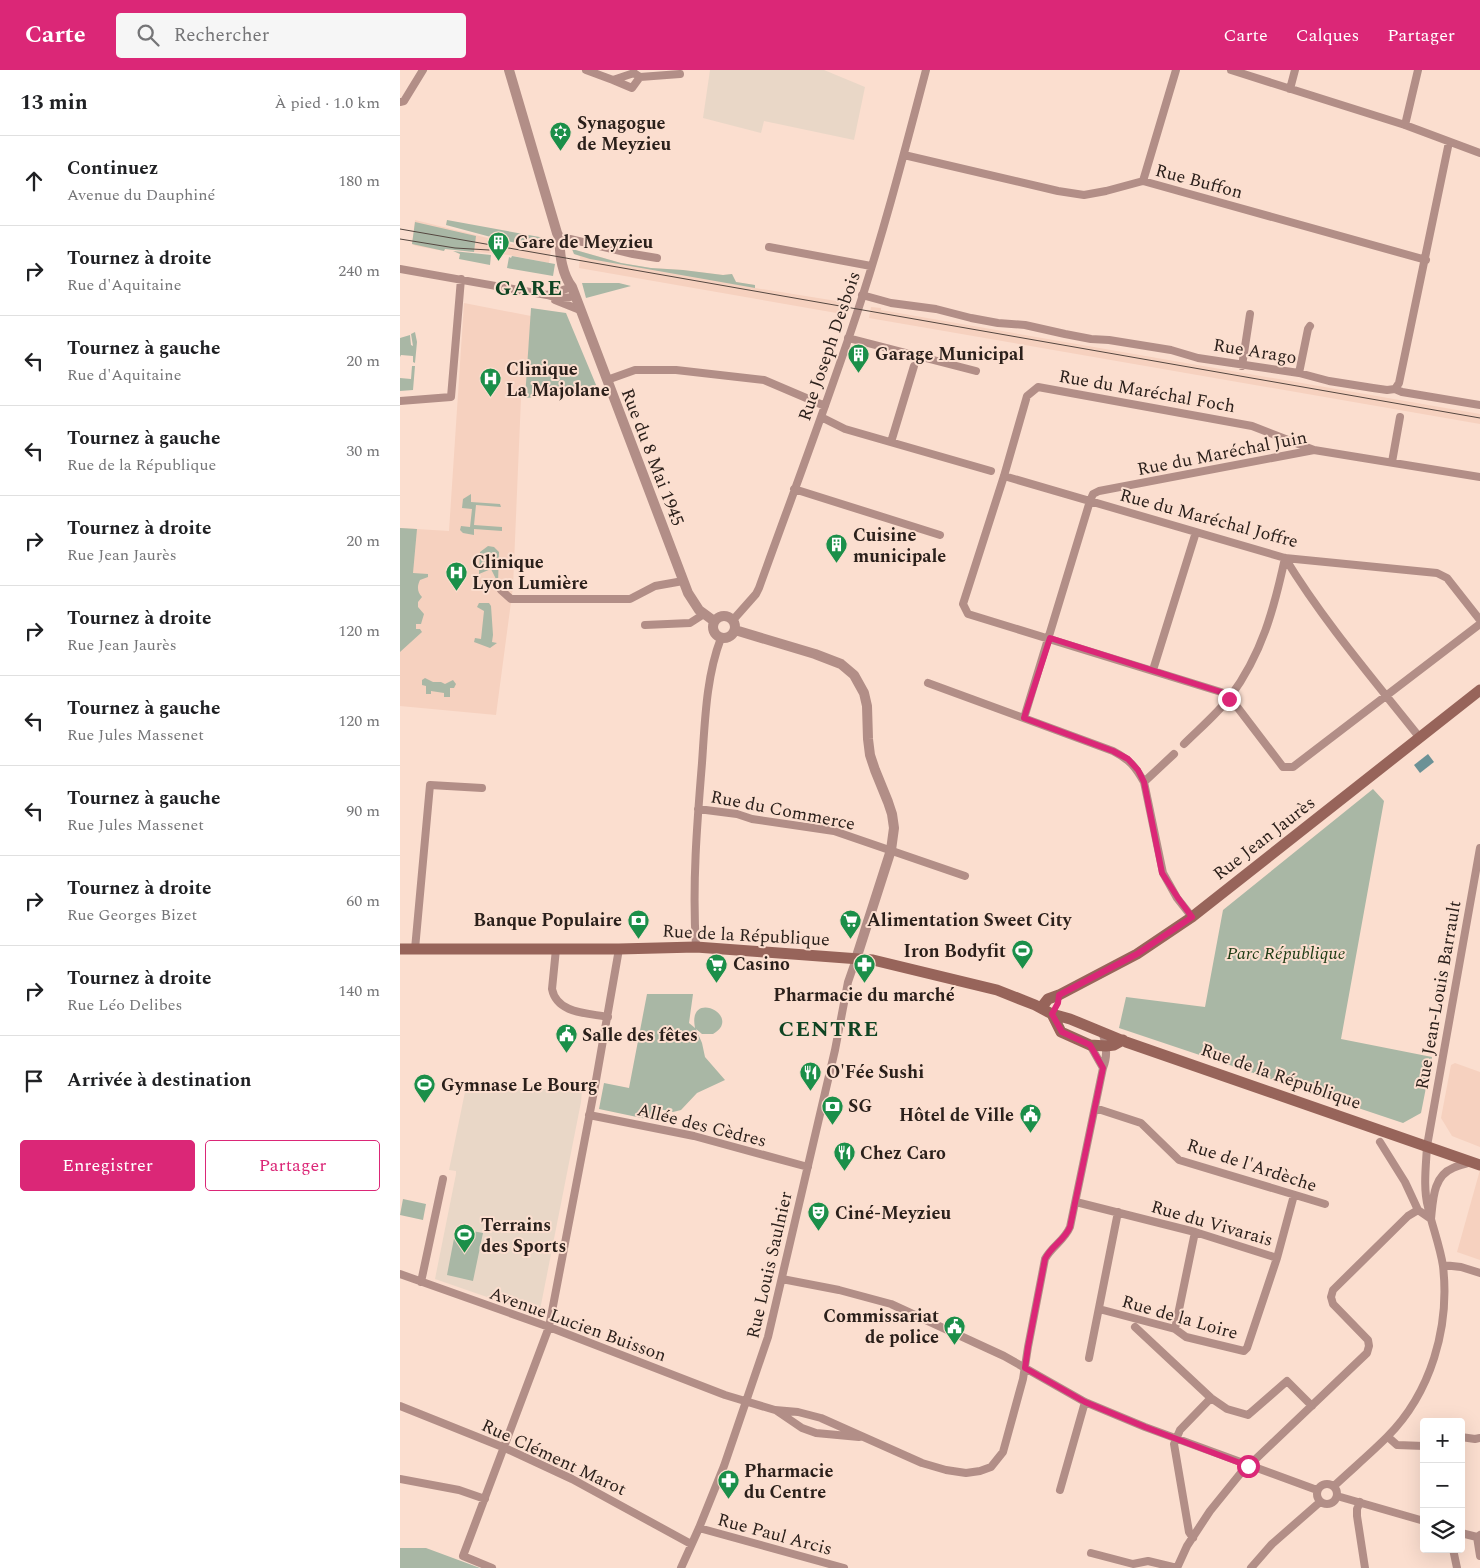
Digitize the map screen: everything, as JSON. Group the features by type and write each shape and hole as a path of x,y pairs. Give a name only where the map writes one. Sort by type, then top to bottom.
{"main road":[{"name":"Rue Jean Jaurès","path":"1041,1008 1048,999 1137,954 1192,917 1480,690"},
{"name":"Rue de la République","path":"400,949 696,947 873,960 997,990 1052,1014 1123,1040 1477,1162"},
{"path":"1059,995 1058,1003 1052,1014 1062,1032 1090,1045 1106,1046 1123,1040"},
{"path":"1062,1032 1064,1024 1070,1019"}],"street":[{"path":"400,102 404,101 423,70"},
{"name":"Rue du 8 Mai 1945","path":"509,70 560,240 559,248 567,280 574,291 683,581 693,602 704,614 714,621"},
{"path":"586,70 632,88 640,77"},
{"name":"Rue Joseph Desbois","path":"734,625 759,588 826,406 871,266 904,155 926,70"},
{"path":"1143,181 1176,70"},
{"path":"1231,70 1406,125 1480,153"},
{"path":"1290,90 1295,70"},
{"path":"1406,125 1418,70"},
{"path":"613,80 634,73 640,77 680,74"},
{"path":"1395,389 1399,383 1426,260 1449,142"},
{"name":"Rue Buffon","path":"904,155 1050,189 1084,195 1143,181 1426,260"},
{"path":"560,240 570,239 657,258"},
{"path":"769,247 871,266"},
{"path":"400,269 547,295 574,291"},
{"path":"400,401 452,397 461,280"},
{"path":"547,295 564,305 580,310"},
{"name":"Rue Arago","path":"862,295 891,303 936,309 998,323 1025,325 1091,339 1109,340 1242,366 1299,373 1386,390 1395,389 1402,392 1480,406"},
{"path":"1242,366 1250,314"},
{"path":"1299,373 1310,326"},
{"path":"848,338 976,372"},
{"path":"891,442 914,366"},
{"path":"607,380 635,370 676,370 764,380 826,406"},
{"name":"Rue du Maréchal Foch","path":"1229,699 1221,692 968,614 963,604 1004,476 1027,396 1038,387 1252,426 1314,450"},
{"path":"821,417 845,429 991,471"},
{"path":"1392,462 1400,417"},
{"name":"Rue du Maréchal Juin","path":"1090,501 1093,494 1099,491 1314,450 1480,477"},
{"path":"1004,476 1090,501 1050,638 1024,718"},
{"path":"794,489 940,535"},
{"name":"Rue du Maréchal Joffre","path":"1090,501 1286,558 1437,573 1447,578 1480,620"},
{"path":"1153,670 1196,532"},
{"path":"1286,558 1302,586 1420,738"},
{"path":"1184,744 1229,699 1250,668 1272,617 1286,558"},
{"path":"501,590 511,599 630,599 655,586 683,581"},
{"path":"645,625 690,623 704,614"},
{"path":"734,625 728,638 717,636 713,629 714,621 723,616 734,625 831,659 841,664 854,675 864,693 872,762 892,814 894,828 891,850 856,958"},
{"path":"1229,699 1283,767 1293,767 1480,624"},
{"path":"696,947 693,894 698,809 709,686 721,638"},
{"path":"928,683 1128,759 1138,770 1144,782 1162,873 1192,917"},
{"path":"1144,782 1174,754"},
{"path":"415,949 430,785 482,788"},
{"name":"Rue du Commerce","path":"698,809 834,831 965,876"},
{"name":"Rue Jean-Louis Barrault","path":"1334,1486 1388,1437 1414,1404 1422,1389 1437,1348 1445,1307 1442,1265 1426,1191 1427,1146 1478,870 1480,848"},
{"path":"556,949 552,994 565,1008 608,1017"},
{"path":"492,1568 463,1556 549,1327 608,1017 619,949"},
{"name":"Rue Louis Saulnier","path":"681,1568 724,1466 768,1337 835,1050 848,982 856,958"},
{"path":"774,1410 798,1412 821,1418 922,1463 946,1470 966,1473 991,1467 1003,1452 1012,1423 1025,1368 1045,1259 1049,1251 1066,1237 1070,1227 1106,1060 1106,1046 1102,1032"},
{"path":"1090,1045 1103,1068"},
{"name":"Rue de l'Ardèche","path":"1095,1108 1141,1123 1179,1160 1325,1204"},
{"name":"Allée des Cèdres","path":"589,1115 694,1136 808,1167"},
{"path":"1380,1142 1418,1210 1431,1219 1435,1188 1444,1173 1453,1168 1477,1162"},
{"path":"420,1282 443,1179"},
{"name":"Rue du Vivarais","path":"1076,1202 1195,1232 1277,1258 1294,1195"},
{"path":"1091,1554 1133,1564 1148,1561 1177,1568 1210,1511 1248,1466 1367,1353 1368,1340 1333,1304 1331,1297 1333,1290 1408,1216 1418,1210"},
{"path":"1089,1358 1118,1212"},
{"path":"1175,1329 1195,1232"},
{"name":"Rue de la Loire","path":"1099,1309 1175,1329 1186,1337 1244,1351 1247,1348 1277,1258"},
{"path":"1442,1265 1460,1267 1480,1273"},
{"name":"Avenue Lucien Buisson","path":"400,1274 549,1327 725,1395 774,1410"},
{"path":"782,1279 839,1290 891,1304 1004,1356 1085,1402 1248,1466 1317,1490"},
{"path":"1135,1327 1211,1398 1227,1409 1248,1415 1287,1381 1312,1406"},
{"path":"1193,1538 1188,1532 1174,1451 1176,1438 1180,1430 1211,1398"},
{"path":"1060,1490 1085,1402"},
{"name":"Rue Clément Marot","path":"400,1406 505,1448 572,1479 691,1544"},
{"path":"774,1410 802,1428 816,1433 864,1438"},
{"path":"1388,1437 1397,1445 1420,1446"},
{"path":"1465,1438 1480,1438"},
{"path":"400,1479 459,1490 485,1499"},
{"path":"1320,1502 1317,1490 1324,1484 1334,1486 1337,1496"},
{"path":"1252,1568 1272,1544 1320,1502 1330,1503 1337,1496"},
{"path":"1337,1496 1420,1521"},
{"path":"1360,1502 1357,1516 1365,1568"},
{"name":"Rue Paul Arcis","path":"699,1528 844,1568"},
{"path":"1465,1534 1478,1536 1480,1556"},
{"path":"1454,1553 1456,1568"}],"shaded area":[{"path":"710,70 824,70 865,87 854,140 764,121 761,133 703,118"},
{"path":"415,220 524,247 551,250 549,263 509,255 445,249 444,251 416,246 412,244"},
{"path":"572,249 621,263 651,268 723,275 732,274 736,282 755,285 755,288 849,303 848,315 579,268 580,256 574,254"},
{"name":"Clinique Lyon Lumière","path":"464,303 531,316 525,398 521,398 513,587 496,715 400,706 400,528 449,531"},
{"path":"871,307 1480,414 1480,424 869,318"},
{"path":"1455,1063 1480,1072 1480,1147 1452,1136 1441,1118 1451,1065"},
{"path":"466,1087 582,1090 539,1315 435,1279 456,1174 456,1171 449,1170"},
{"path":"1480,1170 1480,1260 1457,1252"}],"green space":[{"path":"447,220 545,238 550,242 551,250 502,240 446,225"},
{"path":"415,222 476,236 474,252 445,249 444,251 412,244"},
{"path":"572,249 621,263 651,268 723,275 732,274 736,282 755,285 755,288 590,259 574,254"},
{"path":"453,251 491,255 490,265 459,259 460,254"},
{"path":"512,256 555,264 553,276 507,268 509,257 511,258"},
{"path":"582,283 619,283 631,286 586,298"},
{"path":"531,308 566,313 599,392 525,398"},
{"path":"415,332 417,342 415,363 413,362 413,356 401,355 400,357 400,338 410,335 411,345 413,346 411,334"},
{"path":"412,366 415,366 413,390 400,391 400,378 411,379"},
{"path":"471,494 471,502 500,504 501,507 476,505 474,525 502,527 502,531 474,529 474,535 463,533 460,530 461,526 470,527 472,509 462,508 463,499"},
{"path":"400,528 417,529 413,573 428,574 428,577 420,580 418,587 422,597 418,602 418,607 424,614 421,624 416,624 416,629 420,629 422,632 400,652"},
{"path":"488,546 494,547 499,552 498,583 491,569 479,574 480,552"},
{"path":"479,603 489,603 491,606 492,642 497,643 490,648 474,642 475,638 481,639 484,611 477,607"},
{"path":"425,678 433,682 445,684 453,680 456,684 454,688 450,688 450,697 444,697 444,693 431,691 431,694 426,694 426,686 422,685 422,680"},
{"name":"Parc République","path":"1373,789 1384,801 1341,1039 1432,1057 1421,1113 1403,1123 1119,1028 1126,997 1205,1007 1223,910"},
{"path":"647,994 693,994 689,1023 695,1028 695,1016 699,1010 705,1008 713,1009 722,1020 721,1027 713,1034 702,1034 696,1029 705,1057 725,1080 697,1093 681,1110 673,1112 655,1108 656,1121 599,1109 604,1083 629,1088"},
{"path":"403,1199 426,1204 423,1220 400,1215"},
{"name":"Terrains des Sports","path":"456,1228 483,1233 473,1281 447,1275"},
{"path":"400,1548 426,1548 480,1568 400,1568"}],"water":[{"path":"1428,754 1434,762 1420,773 1414,765"}],"tram line":[{"path":"400,229 1480,418"},
{"path":"400,239 455,248 489,250"}],"place":[{"name":"Synagogue de Meyzieu","path":"561,152"},
{"name":"Gare de Meyzieu","path":"499,261"},
{"name":"Garage Municipal","path":"859,373"},
{"name":"Clinique La Majolane","path":"490,398"},
{"name":"Cuisine municipale","path":"837,564"},
{"name":"Clinique Lyon Lumière","path":"456,591"},
{"name":"Banque Populaire","path":"638,939"},
{"name":"Alimentation Sweet City","path":"851,939"},
{"name":"Iron Bodyfit","path":"1022,970"},
{"name":"Casino","path":"717,983"},
{"name":"Pharmacie du marché","path":"864,984"},
{"name":"Salle des fêtes","path":"566,1054"},
{"name":"O'Fée Sushi","path":"810,1091"},
{"name":"Gymnase Le Bourg","path":"425,1104"},
{"name":"SG","path":"832,1125"},
{"name":"Hôtel de Ville","path":"1030,1134"},
{"name":"Chez Caro","path":"844,1172"},
{"name":"Ciné-Meyzieu","path":"819,1232"},
{"name":"Terrains des Sports","path":"465,1254"},
{"name":"Commissariat de police","path":"955,1345"},
{"name":"Pharmacie du Centre","path":"728,1500"}],"district":[{"name":"GARE","path":"529,287"},
{"name":"CENTRE","path":"829,1028"}],"route":[{"path":"1229,699 1221,692 1050,638 1024,718 1113,751 1128,759 1138,770 1144,782 1162,873 1192,917 1137,954 1059,995 1058,1003 1052,1014 1056,1024 1062,1032 1090,1045 1103,1068 1070,1227 1066,1237 1049,1251 1045,1259 1025,1368 1085,1402 1248,1466"}]}
